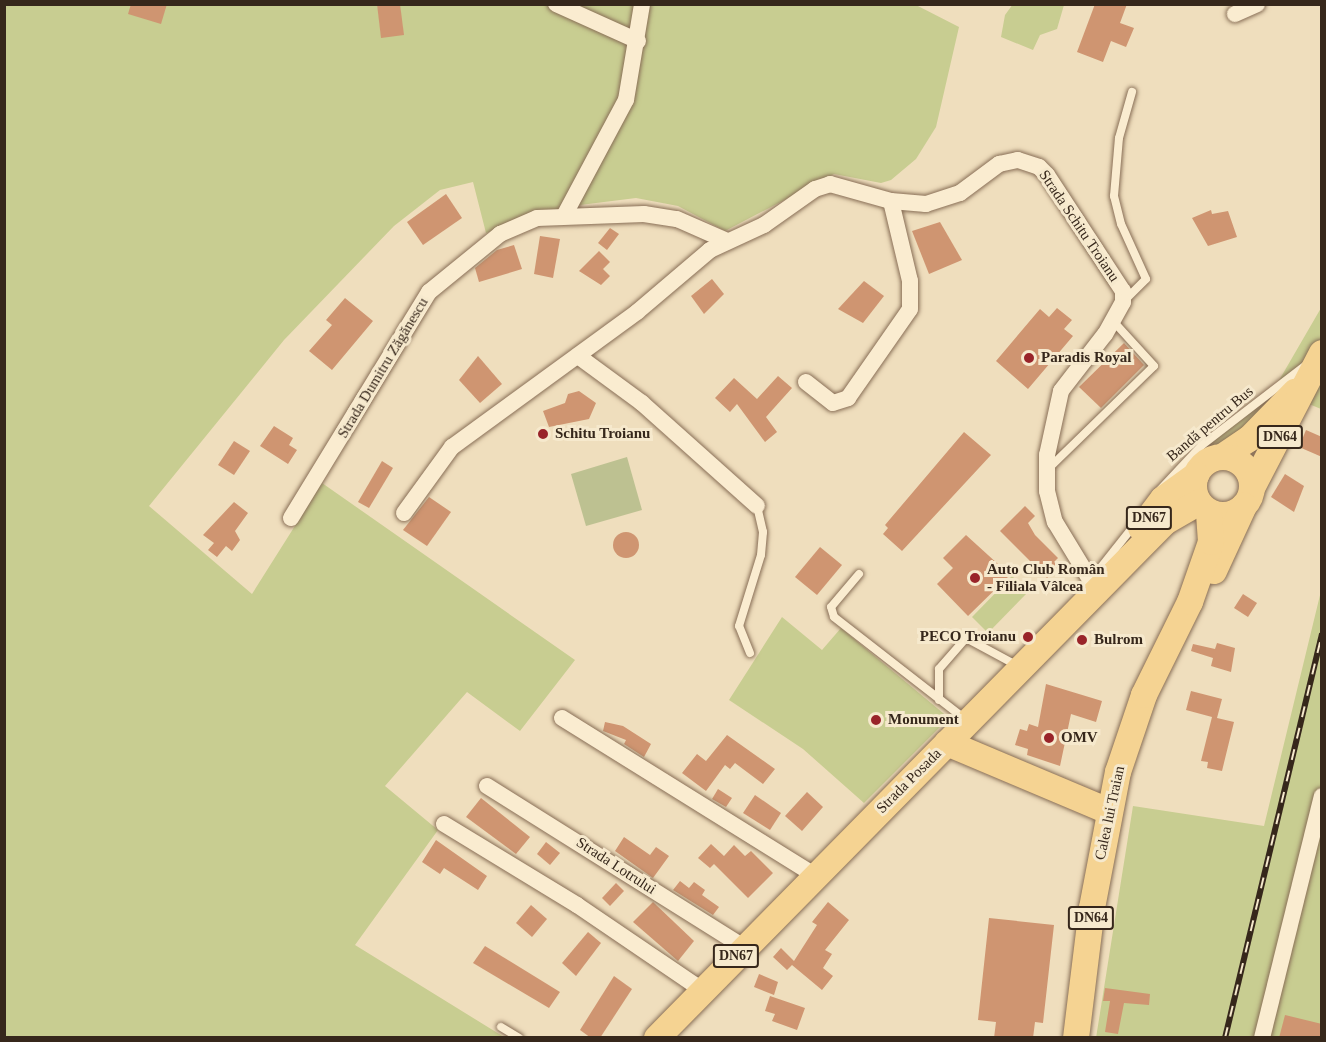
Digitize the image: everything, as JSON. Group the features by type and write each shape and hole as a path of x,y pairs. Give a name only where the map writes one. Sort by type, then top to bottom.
{"main road":[{"name":"Calea lui Traian","path":"1190,602 1209,579 1304,384 1321,354"},
{"name":"Calea lui Traian","path":"1222,457 1248,439 1304,384"},
{"path":"1222,457 1247,469 1248,497 1228,514 1204,507 1194,489 1196,475 1204,464 1222,457"},
{"name":"Strada Posada","path":"1115,572 1163,499 1196,475"},
{"name":"Calea lui Traian","path":"1076,1038 1108,811 1144,695 1190,602 1211,542 1204,507"},
{"name":"Strada Posada","path":"657,1038 816,876 892,789 1016,665 1086,589 1115,572 1176,513 1204,507"},
{"path":"943,739 1108,811"}],"street":[{"path":"556,4 638,41"},
{"path":"642,4 638,41 626,100 564,216 662,216 727,241"},
{"path":"1236,14 1257,4"},
{"name":"Strada Schitu Troianu","path":"404,513 452,447 581,354 727,241 764,225 830,184 912,205 945,200 999,164 1028,161 1047,175 1117,280 1123,302 1113,321 1060,391 1052,419 1047,470 1055,522 1086,589"},
{"path":"806,382 833,403 848,398 910,309 910,280 891,201"},
{"name":"Strada Dumitru Zăgănescu","path":"291,518 429,291 500,234 537,218 564,216"},
{"path":"581,354 642,403 757,506"},
{"path":"562,718 816,876"},
{"name":"Strada Lotrului","path":"487,786 744,947"},
{"path":"1262,1038 1322,796"},
{"path":"444,824 577,905 702,990"}],"lane":[{"path":"1123,302 1146,279 1121,225 1114,196 1119,138 1132,92"},
{"path":"1047,470 1154,366 1113,321"},
{"name":"Bandă pentru Bus","path":"1086,589 1182,464 1321,354"},
{"path":"750,653 739,626 760,555 763,532 757,506"},
{"path":"859,574 831,607 832,613 964,718"},
{"path":"939,700 939,669 964,640 971,639 1016,665"},
{"path":"501,1027 519,1038"}],"green space":[{"path":"914,4 959,27 936,127 916,159 891,180 881,183 834,174 725,231 678,206 636,198 564,207 486,233 473,182 440,190 394,226 284,340 149,506 252,594 322,483 575,660 520,731 467,692 385,786 438,830 355,945 504,1037 5,1038 5,5"},
{"path":"1013,4 1064,5 1057,29 1040,35 1033,50 1001,37 1005,15"},
{"path":"1321,308 1321,409 1280,392 1251,425 1178,472 1274,389"},
{"path":"627,457 642,510 586,526 571,474"},
{"path":"1012,576 1028,592 988,633 972,617"},
{"path":"1321,591 1321,1037 1096,1038 1133,806 1264,826"},
{"path":"782,617 822,650 841,628 949,718 864,803 803,749 729,700"}],"building":[{"path":"131,4 167,4 161,24 128,14"},
{"path":"377,4 400,4 404,35 381,38"},
{"path":"1095,4 1127,4 1120,23 1134,28 1126,47 1111,41 1103,62 1077,52"},
{"path":"446,194 462,218 423,245 407,222"},
{"path":"1211,210 1212,214 1228,211 1237,237 1208,246 1192,218"},
{"path":"940,222 962,260 929,274 912,231"},
{"path":"610,228 619,234 607,250 598,243"},
{"path":"540,236 560,239 553,278 534,274"},
{"path":"514,245 522,269 479,282 475,268 497,250"},
{"path":"599,251 610,262 603,269 610,276 601,285 579,271"},
{"path":"712,279 724,294 704,314 691,296"},
{"path":"864,281 884,296 863,323 838,309"},
{"path":"345,298 373,321 332,370 309,351 332,325 326,320"},
{"path":"1057,308 1072,320 1064,329 1073,336 1028,389 996,361 1040,309 1049,317"},
{"path":"1124,343 1144,365 1101,408 1079,387"},
{"path":"478,356 502,384 480,403 459,380"},
{"path":"778,376 792,388 766,417 777,432 765,442 737,404 730,412 715,398 734,378 757,399"},
{"path":"579,391 596,403 589,419 549,427 543,411 565,403 568,394"},
{"path":"274,426 293,438 289,445 297,450 288,464 260,446"},
{"path":"1306,430 1322,437 1322,457 1299,447"},
{"path":"964,432 991,455 902,551 883,534 888,528 885,525"},
{"path":"234,441 250,451 234,475 218,465"},
{"path":"382,461 393,468 369,508 358,502"},
{"path":"1285,474 1304,486 1294,512 1271,497"},
{"path":"429,497 451,512 427,546 403,530"},
{"path":"234,502 248,513 235,531 240,540 232,551 226,546 217,557 208,550 214,543 203,535"},
{"path":"1025,506 1035,516 1028,523 1035,535 1058,558 1054,562 1059,566 1047,578 1000,531"},
{"path":"626,532 635,536 639,545 635,554 626,558 617,554 613,545 617,536"},
{"path":"966,535 1010,575 968,616 937,584 953,568 943,558"},
{"path":"820,547 842,565 817,595 795,577"},
{"path":"1243,594 1257,603 1248,617 1234,608"},
{"path":"1217,643 1235,648 1231,672 1211,666 1213,658 1191,651 1193,644 1215,649"},
{"path":"1046,684 1102,701 1096,722 1071,714 1060,766 1027,755 1028,749 1015,745 1020,729 1027,731 1029,724 1038,727"},
{"path":"1191,691 1222,699 1217,718 1234,722 1222,771 1207,768 1208,762 1201,761 1212,717 1186,710"},
{"path":"605,722 623,726 651,744 644,757 624,744 626,740 603,731"},
{"path":"727,735 775,769 763,784 735,763 730,769 725,765 706,791 682,773 697,754 706,761"},
{"path":"718,789 732,798 726,807 712,799"},
{"path":"807,792 823,807 802,831 785,816"},
{"path":"755,795 781,813 770,830 743,813"},
{"path":"481,798 530,837 516,854 466,817"},
{"path":"624,837 650,855 656,847 669,856 653,878 615,851"},
{"path":"436,840 487,876 478,890 444,868 440,874 422,862"},
{"path":"546,842 560,853 550,865 537,854"},
{"path":"711,844 724,856 734,845 745,856 751,851 773,873 748,898 714,864 710,868 698,858"},
{"path":"680,881 689,888 694,882 705,890 702,895 719,907 713,915 673,890"},
{"path":"616,883 624,891 610,906 602,898"},
{"path":"653,902 694,941 678,961 633,922"},
{"path":"828,902 849,920 825,950 832,954 823,968 833,976 822,990 792,965 787,970 773,957 781,948 794,961 817,925 812,922"},
{"path":"531,905 547,919 532,937 516,923"},
{"path":"989,918 1054,925 1043,1023 1035,1022 1033,1038 994,1038 996,1022 978,1020"},
{"path":"588,932 601,943 576,976 562,963"},
{"path":"485,946 560,992 549,1008 473,963"},
{"path":"759,974 778,982 774,995 754,987"},
{"path":"614,976 632,989 600,1038 591,1038 580,1030"},
{"path":"1105,988 1150,994 1149,1005 1124,1003 1118,1034 1105,1032 1110,1001 1103,1001"},
{"path":"770,996 805,1008 797,1030 772,1021 775,1014 765,1011"},
{"path":"1285,1015 1322,1024 1322,1038 1279,1038"}],"railway":[{"path":"1225,1038 1322,633"}],"place":[{"name":"Paradis Royal","path":"1029,358"},
{"name":"Schitu Troianu","path":"543,434"},
{"name":"Auto Club Român - Filiala Vâlcea","path":"975,578"},
{"name":"PECO Troianu","path":"1028,637"},
{"name":"Bulrom","path":"1082,640"},
{"name":"Monument","path":"876,720"},
{"name":"OMV","path":"1049,738"}]}
